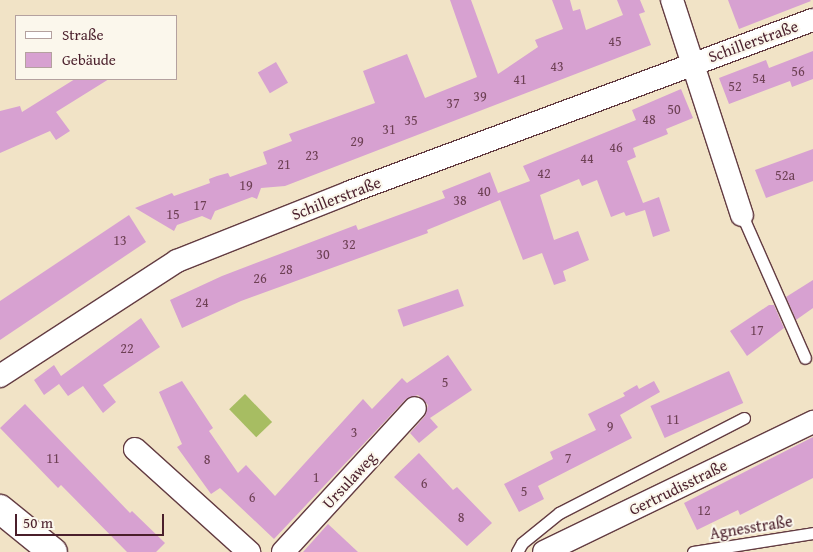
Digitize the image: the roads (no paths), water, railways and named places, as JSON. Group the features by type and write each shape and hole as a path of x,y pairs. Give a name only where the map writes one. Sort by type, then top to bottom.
{"main road":[{"path":"0,509 53,552"}],"street":[{"path":"672,0 693,63"},
{"name":"Schillerstraße","path":"0,376 177,261 693,63 813,20"},
{"name":"Schillerstraße","path":"693,63 742,215"},
{"name":"Ursulaweg","path":"283,552 415,408"},
{"name":"Gertrudisstraße","path":"544,552 813,422"},
{"path":"135,449 249,552"}],"lane":[{"path":"742,215 805,358"},
{"name":"Gertrudisstraße","path":"517,552 522,543 559,513 744,418"},
{"name":"Agnesstraße","path":"693,552 813,533"}]}
